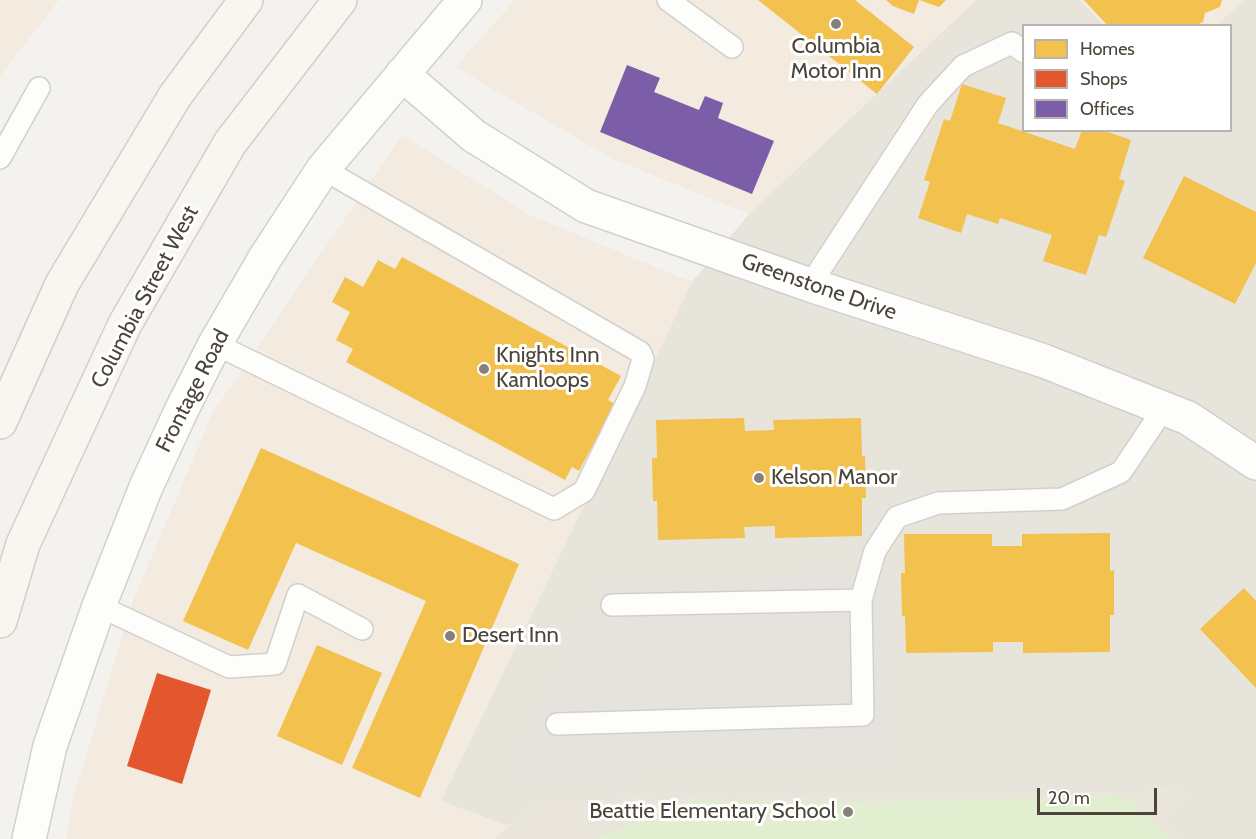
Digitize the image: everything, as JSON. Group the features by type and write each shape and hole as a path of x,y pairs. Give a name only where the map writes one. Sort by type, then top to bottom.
{"main road":[{"path":"0,422 62,284 175,96 246,0"},
{"name":"Columbia Street West","path":"0,621 23,544 125,324 230,143 340,0"}],"street":[{"name":"Frontage Road","path":"29,839 50,746 99,606 146,487 215,345 265,258 323,169 465,0"},
{"name":"Greenstone Drive","path":"402,74 474,136 586,206 810,285 1044,361 1188,418 1256,463"}],"lane":[{"path":"668,0 732,47"},
{"path":"810,285 928,104 963,66 1012,43 1022,51"},
{"path":"0,158 39,88"},
{"path":"215,345 554,509 584,491 635,386 643,359 640,352 323,169"},
{"path":"557,724 863,715 861,600 875,551 897,517 938,503 1062,499 1121,472 1164,408"},
{"path":"99,606 229,667 275,664 298,595 362,629"},
{"path":"612,605 861,600"}],"shaded area":[{"path":"0,0 59,0 0,76"},
{"path":"515,0 976,0 749,214 613,159 455,67"},
{"path":"976,0 1080,0 1103,24 1022,24 1022,132 1232,132 1232,24 1217,24 1244,0 1256,0 1256,839 1181,839 1164,823 1195,791 533,801 508,826 441,801 692,282 749,214"},
{"path":"1080,0 1244,0 1218,24 1103,24"},
{"path":"402,135 530,215 692,282 441,801 508,826 495,839 66,839 71,806 132,603 213,412"},
{"path":"881,574 888,760 514,772 613,581"},
{"name":"Beattie Elementary School","path":"1196,791 1164,823 1181,839 495,839 533,801"}],"green space":[{"name":"Beattie Elementary School","path":"1126,796 1168,839 593,839 689,801 845,803"}],"building: Homes":[{"name":"Columbia Motor Inn","path":"758,0 855,0 914,47 877,94"},
{"path":"886,0 919,0 914,14 893,6"},
{"path":"919,0 946,0 939,7"},
{"path":"1084,0 1222,0 1220,7 1205,13 1203,22 1199,24 1106,24"},
{"path":"962,84 1006,98 998,123 1022,132 1075,149 1081,132 1108,132 1131,140 1119,179 1125,181 1106,237 1099,235 1086,275 1043,261 1052,235 1000,218 998,224 967,214 961,233 918,218 930,182 924,180 944,119 950,121"},
{"path":"1184,176 1256,212 1256,263 1235,304 1143,258"},
{"name":"Knights Inn Kamloops","path":"402,257 621,376 608,400 615,404 579,471 572,467 565,480 346,362 353,349 336,340 350,312 332,302 345,277 363,287 378,260 395,269"},
{"name":"Kelson Manor","path":"744,418 745,431 774,430 773,420 861,418 866,498 862,498 862,536 775,538 775,526 744,527 745,538 658,540 657,501 653,501 652,458 657,458 656,420"},
{"name":"Desert Inn","path":"261,448 519,564 420,798 352,768 426,601 296,543 248,650 183,621"},
{"name":"Kelson Manor","path":"1110,533 1110,571 1114,570 1114,615 1110,615 1110,652 1023,653 1023,642 993,642 993,652 906,653 901,573 905,573 904,534 992,534 992,546 1022,546 1022,534"},
{"path":"1244,588 1256,601 1256,688 1200,629"},
{"path":"317,645 382,673 342,765 277,736"}],"building: Shops":[{"path":"157,673 211,690 182,784 127,766"}],"building: Offices":[{"path":"627,65 660,78 654,92 699,110 705,96 723,103 718,118 774,141 752,194 600,132"}],"place":[{"name":"Columbia Motor Inn","path":"836,24"},
{"name":"Knights Inn Kamloops","path":"484,369"},
{"name":"Kelson Manor","path":"759,478"},
{"name":"Desert Inn","path":"450,636"},
{"name":"Beattie Elementary School","path":"848,812"}]}
